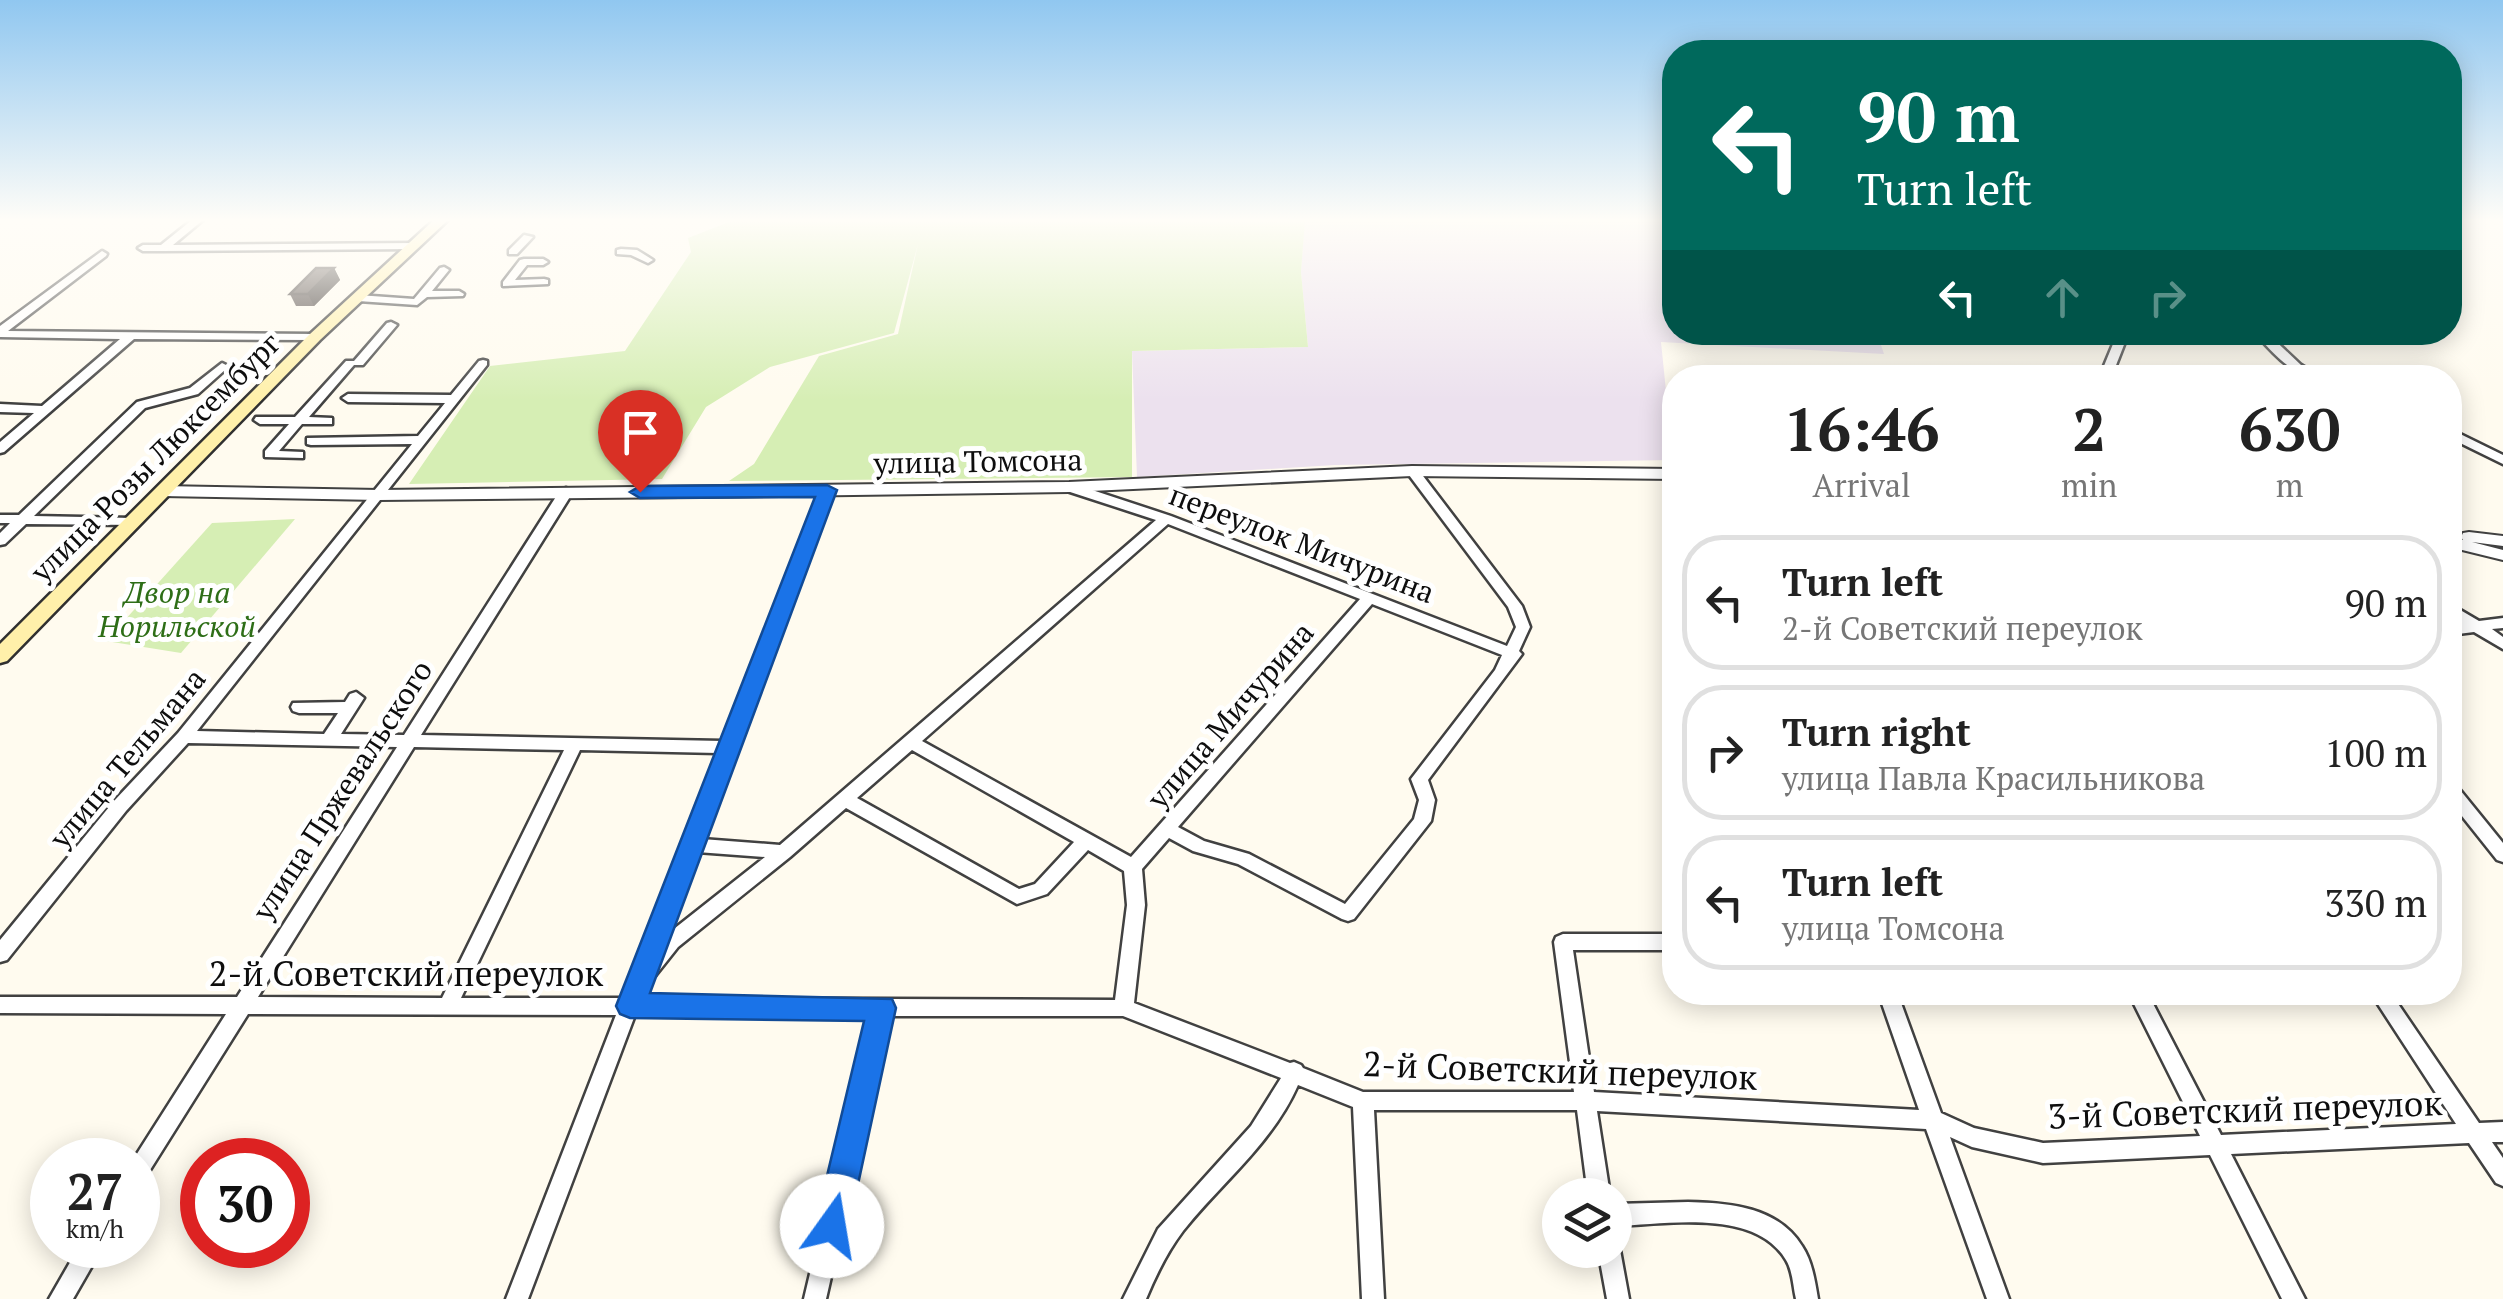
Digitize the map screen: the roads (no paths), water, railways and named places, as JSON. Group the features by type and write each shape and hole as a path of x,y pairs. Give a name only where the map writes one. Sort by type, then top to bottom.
{"main road":[{"name":"улица Розы Люксембург","path":"0,656 315,337 377,281"}],"street":[{"path":"0,332 67,281"},
{"path":"358,298 416,302 435,281"},
{"path":"510,281 507,284 544,282"},
{"path":"424,294 460,294"},
{"path":"299,454 269,454 390,326"},
{"path":"0,332 315,337"},
{"path":"0,449 130,336"},
{"path":"2273,345 2295,365"},
{"name":"улица Тельмана","path":"0,954 120,806 184,737 483,363"},
{"path":"0,541 141,406 194,391 222,367"},
{"path":"348,398 455,399"},
{"path":"0,408 46,410"},
{"path":"260,420 328,421"},
{"path":"2462,438 2503,460"},
{"path":"310,441 423,440"},
{"path":"1167,829 1199,846 1243,859 1348,914 1422,821 1427,800 1420,779 1514,654 1523,627 1515,606 1412,471"},
{"name":"улица Томсона","path":"162,491 379,496 1069,487 1412,471 1662,474"},
{"name":"переулок Мичурина","path":"1069,487 1166,519 1514,654"},
{"path":"517,1299 827,490"},
{"name":"улица Пржевальского","path":"159,1138 566,492"},
{"path":"639,981 671,942 784,852 1166,519"},
{"path":"0,520 133,522"},
{"path":"2462,539 2503,541"},
{"path":"2462,543 2503,556"},
{"name":"улица Мичурина","path":"1133,867 1368,599"},
{"path":"2462,616 2503,644"},
{"path":"2462,629 2503,623"},
{"path":"299,707 352,703 329,739"},
{"path":"184,737 729,747"},
{"path":"910,741 1133,867 1136,905 1124,1008"},
{"path":"448,1006 574,745"},
{"path":"844,799 1017,898 1041,889 1086,840"},
{"path":"2462,804 2503,855"},
{"path":"692,845 784,852"},
{"path":"1597,1178 1563,942 1662,942"},
{"name":"2-й Советский переулок","path":"0,1005 1124,1008 1363,1101 1583,1101 1934,1120"},
{"path":"1892,1005 1998,1299"},
{"path":"2144,1005 2294,1299"},
{"path":"2387,1005 2503,1176"},
{"path":"815,1299 882,1008"},
{"path":"1134,1299 1157,1249 1178,1220 1274,1118 1294,1071"},
{"path":"1363,1101 1373,1299"},
{"name":"3-й Советский переулок","path":"1934,1120 1972,1137 2043,1153 2387,1141 2503,1132"},
{"path":"1632,1215 1743,1214 1772,1227 1796,1254 1807,1299"},
{"path":"60,1299 79,1268"},
{"path":"1612,1268 1618,1299"}],"park label":[{"name":"Двор на Норильской","path":"177,609"}]}
